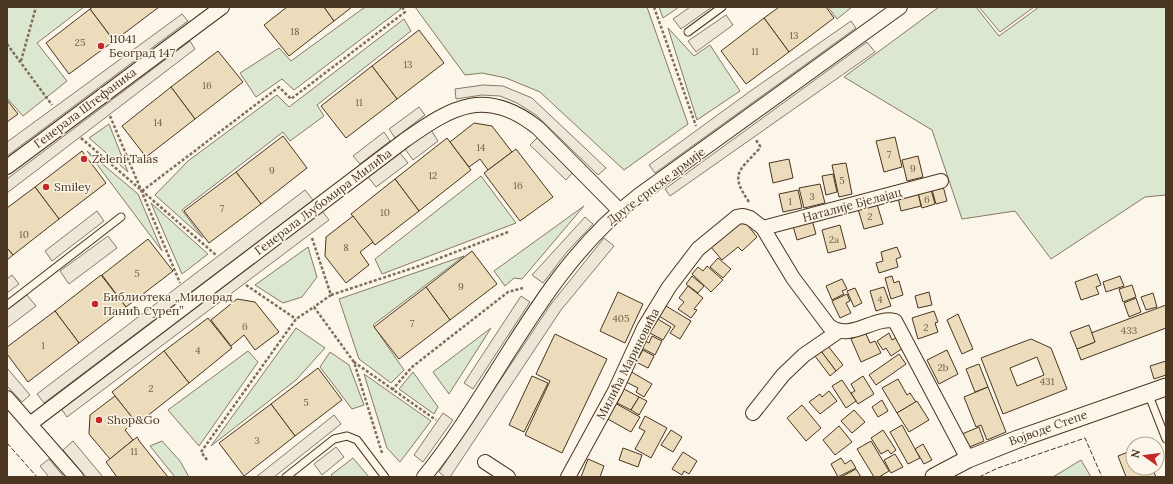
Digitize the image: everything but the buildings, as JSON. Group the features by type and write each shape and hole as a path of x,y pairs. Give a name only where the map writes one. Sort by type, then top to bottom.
{"street":[{"name":"Генерала Штефаника","path":"7,167 222,7"},
{"name":"Друге српске армије","path":"424,477 447,445 521,332 566,268 599,229 620,210 883,12 900,7"},
{"name":"Генерала Љубомира Милића","path":"30,424 405,140 436,119 465,106 490,104 502,107 525,117 538,128 620,210"},
{"name":"Наталије Бјелајац","path":"763,228 941,180"},
{"name":"Милића Мариновића","path":"568,477 615,391 644,328 669,287 698,249 736,217 743,216 750,218 763,228 793,278 829,326 839,332"},
{"path":"753,413 783,375 804,355 839,332 853,331 888,320 895,321 968,459"},
{"name":"Војводе Степе","path":"934,477 968,459 1018,439 1166,387"},
{"path":"7,398 76,477"},
{"path":"485,462 508,477"}],"lane":[{"path":"688,32 722,7"},
{"path":"7,305 121,217"},
{"path":"1148,393 1166,439"},
{"path":"286,477 334,439 347,436 357,440 385,477"}],"path":[{"path":"20,61 36,7"},
{"path":"142,191 279,87 291,99 405,12 402,7"},
{"path":"654,7 696,126"},
{"path":"7,44 52,105"},
{"path":"110,116 180,283"},
{"path":"82,138 216,255"},
{"path":"739,188 737,178 760,146 756,140"},
{"path":"207,460 201,452 296,319 331,295 419,266 508,232"},
{"path":"312,238 331,295"},
{"path":"246,285 296,319"},
{"path":"392,390 412,367 508,292 522,288"},
{"path":"314,307 354,362 436,420"},
{"path":"354,362 382,453"}],"green space":[{"path":"7,7 84,7 37,43 67,81 23,116 7,98"},
{"path":"365,7 398,7 401,9 294,90 282,79 256,97 240,73 279,48 291,61"},
{"path":"415,7 647,7 688,124 624,170 540,92 506,78 482,73 465,75"},
{"path":"659,7 679,7 663,18"},
{"path":"828,7 852,7 837,19"},
{"path":"939,7 976,7 999,36 1039,7 1166,7 1166,195 1145,197 1051,259 1015,211 962,219 932,130 844,77"},
{"path":"979,7 1034,7 1000,32"},
{"path":"404,19 411,31 317,105 324,116 290,141 283,132 182,210 203,238 155,195 188,161 277,95 289,107"},
{"path":"668,28 694,56 710,45 740,91 697,120"},
{"path":"109,124 128,172 89,138"},
{"path":"87,151 138,194 162,251"},
{"path":"481,176 516,223 382,274 375,259"},
{"path":"151,203 208,254 182,274"},
{"path":"584,206 522,279 514,278 505,286 494,271"},
{"path":"308,247 317,277 302,297 283,303 255,285"},
{"path":"464,256 373,325 404,370 391,383 359,359 339,299"},
{"path":"296,328 325,348 296,380 211,446"},
{"path":"491,328 449,394 433,372"},
{"path":"248,351 258,362 199,446 168,410"},
{"path":"330,352 349,365 364,405 352,409 320,367"},
{"path":"413,372 438,407 434,414 399,389"},
{"path":"364,374 431,421 400,462 387,448"},
{"path":"162,441 180,461 189,477 175,477 150,446"},
{"path":"353,458 369,477 333,477 331,475"},
{"path":"1081,460 1091,477 1053,477"}],"shaded area":[{"path":"690,7 712,7 681,29 673,19"},
{"path":"182,14 188,21 7,156 7,142"},
{"path":"726,15 733,25 696,52 688,41"},
{"path":"851,21 856,28 655,173 649,165 749,92"},
{"path":"190,41 195,49 7,193 7,179"},
{"path":"867,42 875,52 670,196 665,189"},
{"path":"483,85 503,86 532,98 606,168 598,175 536,115 517,103 500,96 482,95 456,99 455,89"},
{"path":"419,107 425,115 395,138 389,129"},
{"path":"431,130 438,141 413,160 405,149"},
{"path":"384,132 390,141 360,164 353,156"},
{"path":"538,137 574,171 566,180 530,145"},
{"path":"400,153 408,163 376,187 368,177"},
{"path":"305,190 313,200 44,403 37,394"},
{"path":"97,211 104,221 52,261 45,251"},
{"path":"322,211 329,220 67,417 60,407"},
{"path":"585,217 593,224 566,253 543,283 532,275"},
{"path":"108,236 117,248 69,284 60,271"},
{"path":"604,238 614,246 561,310 450,477 445,477 439,472 551,304"},
{"path":"12,275 19,284 7,293 7,279"},
{"path":"27,295 36,306 7,328 7,310"},
{"path":"521,296 530,302 473,389 464,383"},
{"path":"7,368 30,395 22,402 7,386"},
{"path":"443,413 453,420 423,462 414,455"},
{"path":"334,415 341,424 274,477 256,477"},
{"path":"73,441 103,477 86,477 63,450"},
{"path":"336,447 344,457 322,475 314,464"},
{"path":"49,459 64,477 49,477 40,466"}],"fence":[{"path":"979,477 998,468 1085,438 1102,477"},
{"path":"7,443 37,477"}],"place":[{"name":"11041 Београд 147","path":"101,46"},
{"name":"Zeleni Talas","path":"84,159"},
{"name":"Smiley","path":"46,187"},
{"name":"Библиотека „Милорад Панић Суреп”","path":"95,304"},
{"name":"Shop&Go","path":"99,420"}]}
